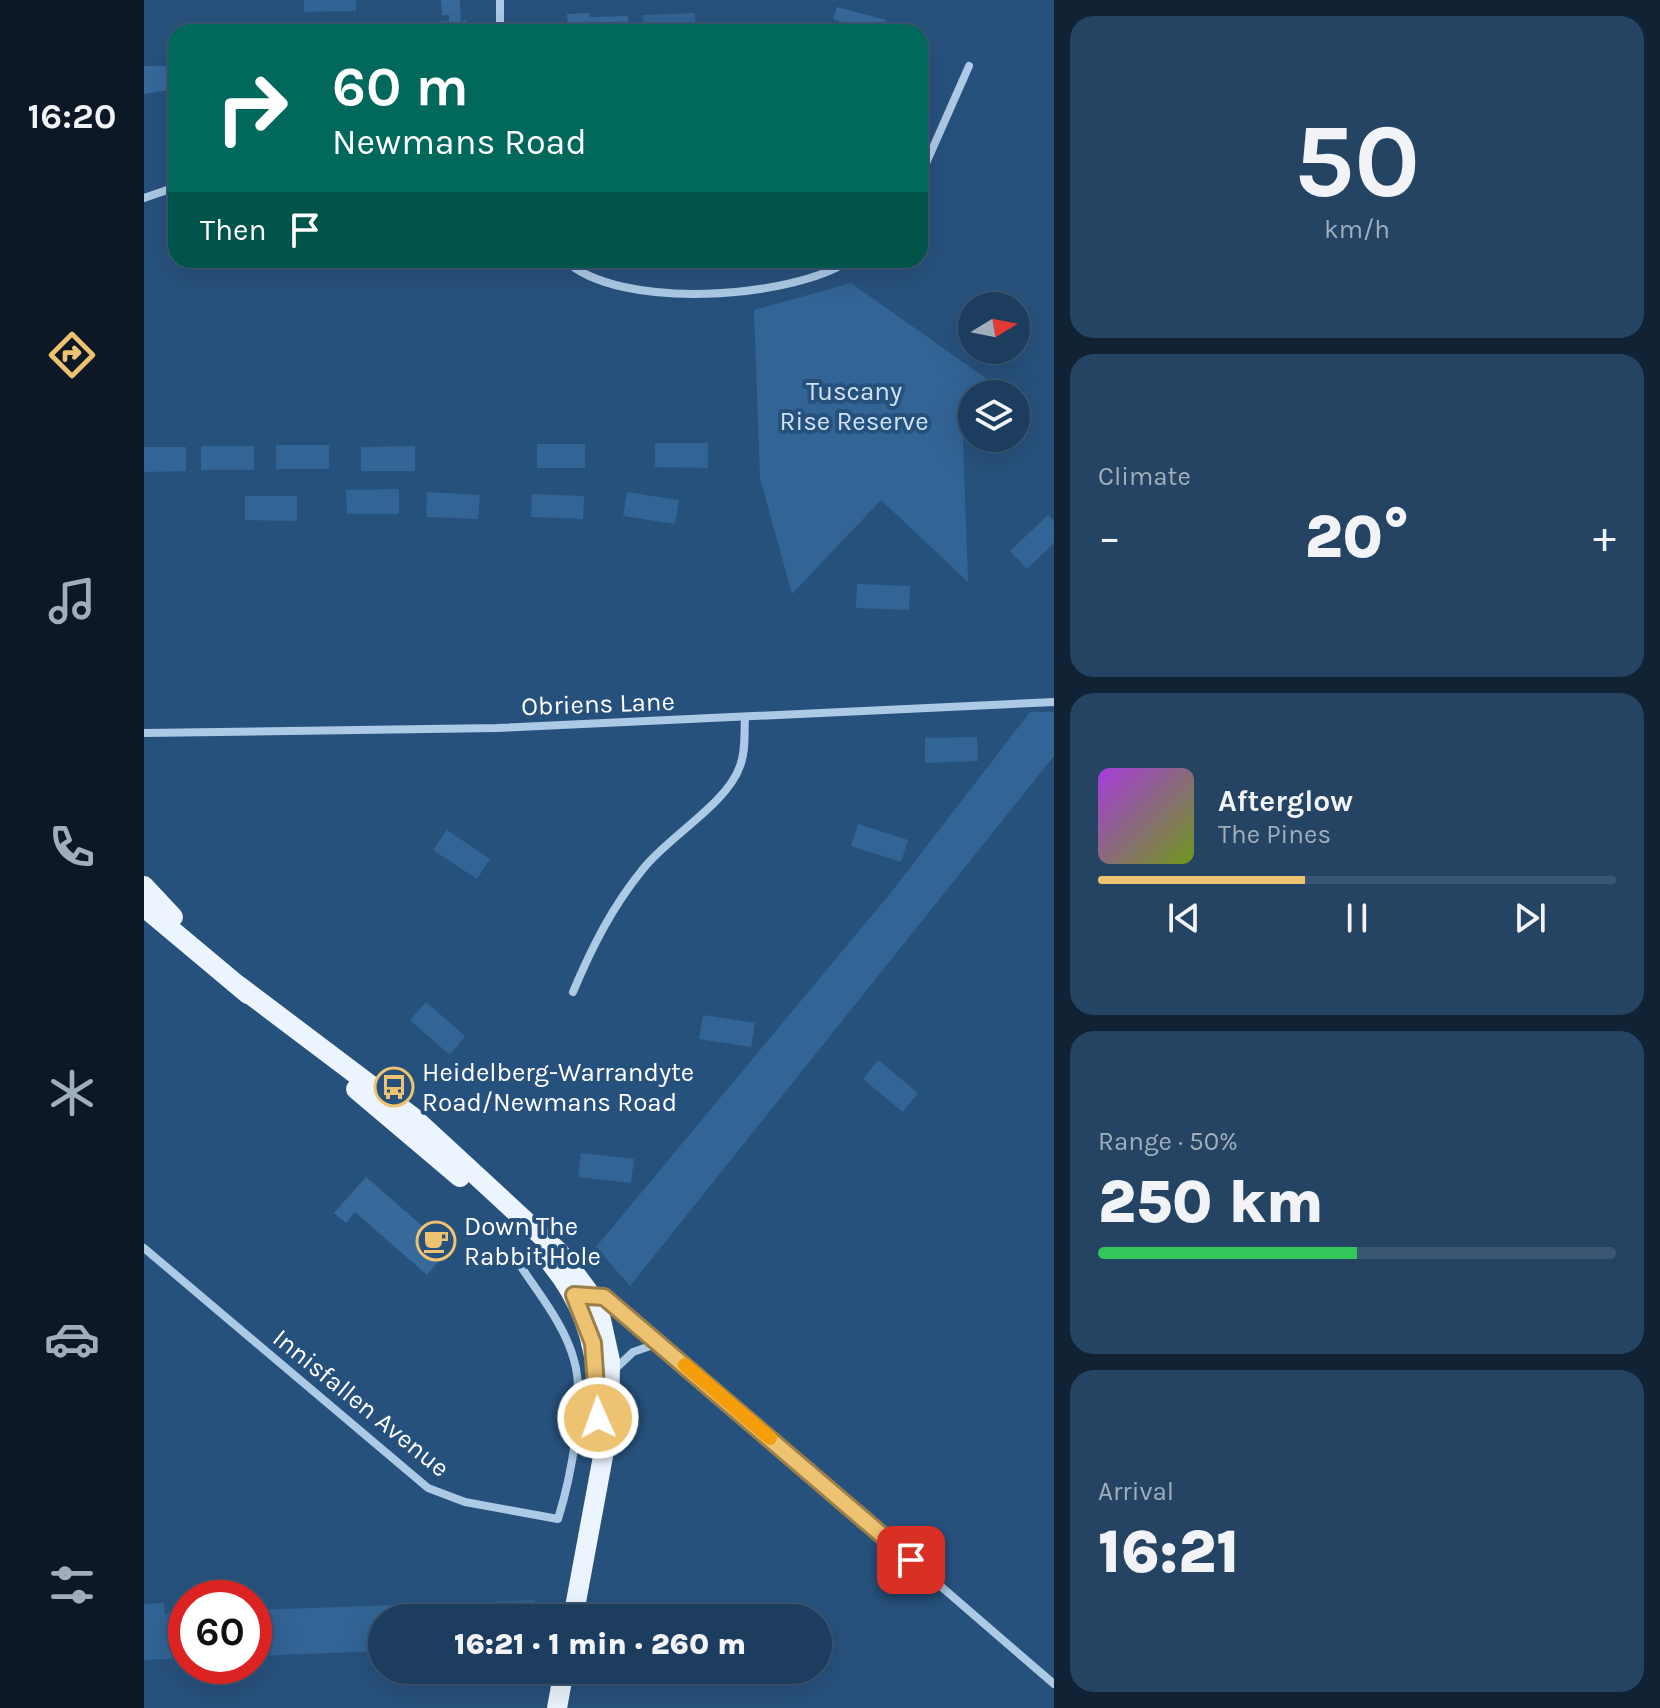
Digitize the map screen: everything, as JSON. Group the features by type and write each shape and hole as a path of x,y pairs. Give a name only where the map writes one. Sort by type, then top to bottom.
{"main road":[{"path":"144,886 218,968"},
{"path":"144,907 518,1227 582,1294 605,1336 610,1374 609,1424 575,1604"},
{"path":"582,1294 597,1378 595,1492"},
{"path":"557,1708 561,1684"}],"street":[{"path":"500,0 500,24"},
{"path":"928,159 969,66"},
{"path":"144,198 168,190"},
{"path":"574,268 613,287 658,294 726,291 795,282 834,268"},
{"name":"Obriens Lane","path":"144,733 484,728 1054,702"},
{"path":"573,992 600,931 626,890 671,839 734,779 744,750 745,717"},
{"name":"Innisfallen Avenue","path":"144,1248 428,1488 465,1502 558,1519 573,1438 577,1375 566,1340 522,1268"},
{"path":"582,1294 604,1297 1054,1684"},
{"path":"610,1374 633,1352 659,1343"}],"green space":[{"path":"304,0 356,0 356,11 304,12"},
{"path":"695,13 696,24 643,24 643,15"},
{"name":"Tuscany Rise Reserve","path":"851,283 958,359 958,364 966,364 988,380 958,380 958,452 963,452 968,582 881,500 792,594 760,478 754,310"},
{"path":"655,443 708,443 708,468 655,467"},
{"path":"537,444 585,444 585,468 537,468"},
{"path":"276,445 329,445 329,469 276,469"},
{"path":"201,446 254,446 254,470 201,470"},
{"path":"415,446 415,471 361,471 361,447"},
{"path":"144,447 186,447 186,471 144,472"},
{"path":"399,489 399,514 347,514 346,490"},
{"path":"427,492 480,495 478,519 426,517"},
{"path":"627,492 679,500 675,524 623,516"},
{"path":"532,494 584,496 583,519 531,517"},
{"path":"245,496 297,496 297,521 245,520"},
{"path":"1048,515 1054,521 1054,543 1027,569 1010,551"},
{"path":"857,584 910,586 909,610 856,608"},
{"path":"1030,712 1054,712 1054,756 630,1286 596,1247 889,895"},
{"path":"977,737 978,761 925,763 925,738"},
{"path":"858,824 908,840 901,862 851,846"},
{"path":"447,830 490,859 477,879 433,850"},
{"path":"426,1002 465,1036 450,1055 410,1020"},
{"path":"703,1015 755,1023 751,1047 699,1039"},
{"path":"878,1060 918,1093 903,1112 863,1079"},
{"path":"581,1153 634,1159 631,1183 578,1177"},
{"path":"535,1600 534,1604 423,1604"},
{"path":"164,1603 165,1614 168,1614 168,1659 144,1660 144,1604"},
{"path":"368,1606 368,1652 272,1655 272,1609"}],"building":[{"path":"441,0 460,0 461,21 466,20 466,24 429,24 449,21 449,15 442,15"},
{"path":"837,7 886,20 885,24 848,24 833,19"},
{"path":"567,14 628,16 628,24 568,24"},
{"path":"144,66 168,66 168,90 144,94"},
{"path":"366,1177 449,1249 427,1275 355,1212 346,1223 334,1213"}],"slow traffic":[{"path":"685,1365 770,1438"}],"place":[{"name":"Heidelberg-Warrandyte Road/Newmans Road","path":"394,1087"},
{"name":"Down The Rabbit Hole","path":"436,1241"}],"route":[{"path":"598,1418 593,1343 574,1295 596,1294 604,1297 911,1560"}]}
